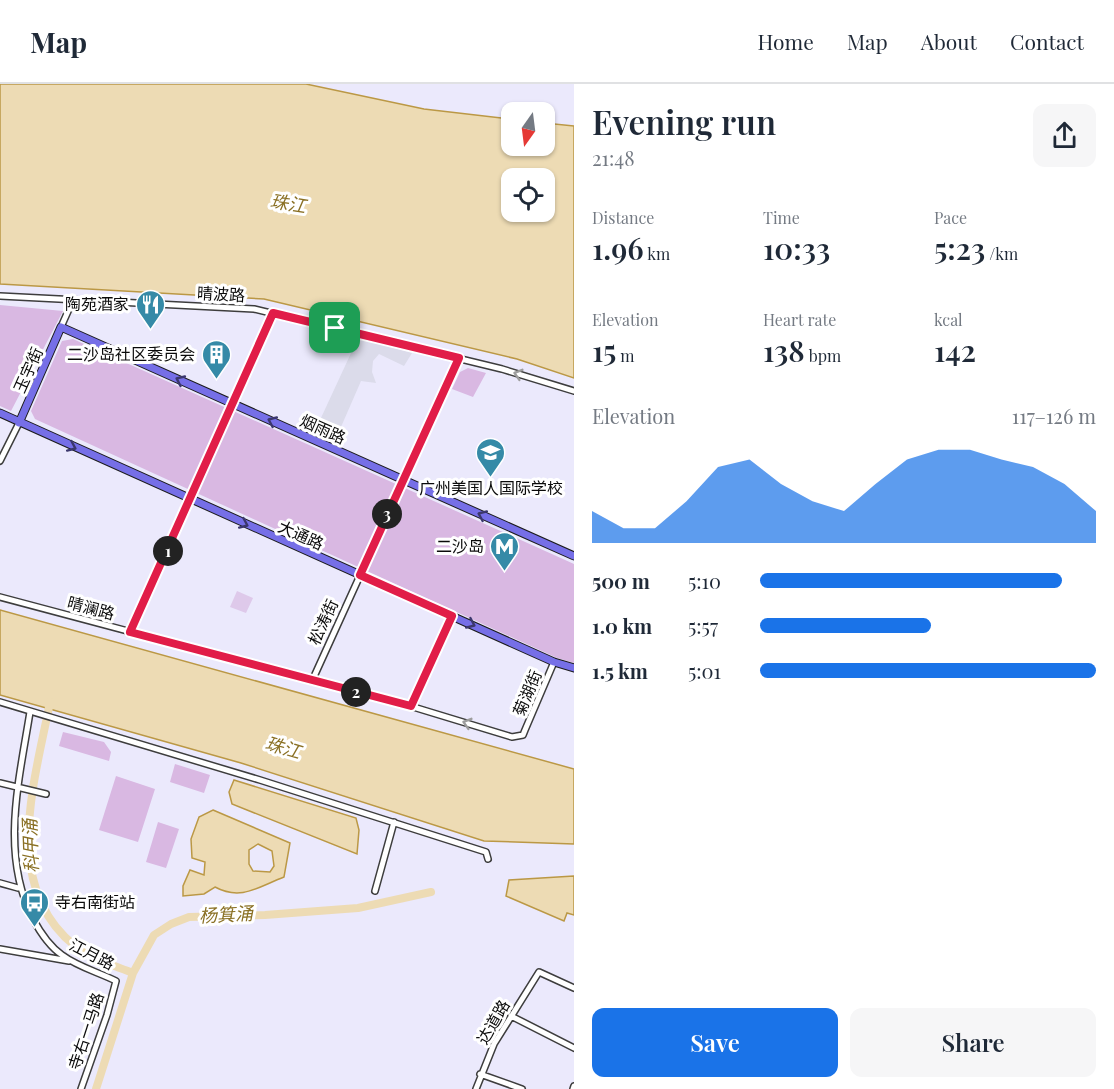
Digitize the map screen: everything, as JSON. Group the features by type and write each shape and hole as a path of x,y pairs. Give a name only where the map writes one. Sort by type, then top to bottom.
{"main road":[{"name":"烟雨路","path":"61,327 574,556"},
{"name":"玉宇街","path":"19,423 61,327"},
{"name":"大通路","path":"0,413 554,662 574,668"},
{"name":"大通路","path":"0,418 19,423"}],"street":[{"name":"晴波路","path":"0,296 254,309 459,358 574,391"},
{"path":"61,327 73,300"},
{"path":"130,632 273,313"},
{"name":"松涛街","path":"312,681 459,358"},
{"path":"0,461 19,423"},
{"name":"晴澜路","path":"0,597 411,706 512,737 523,735"},
{"path":"411,706 452,616"},
{"name":"菊湖街","path":"523,735 554,662"},
{"path":"0,702 394,822 486,852 488,859"},
{"name":"江月路","path":"30,712 15,787 12,834 18,888 29,913 43,936 56,951 71,961 116,981"},
{"path":"0,783 46,794"},
{"path":"375,891 394,822"},
{"path":"0,883 18,888"},
{"path":"0,949 71,961"},
{"name":"达道路","path":"476,1089 480,1074 494,1044 539,972 574,988"},
{"name":"寺右一马路","path":"81,1089 107,1015 116,981"},
{"path":"511,1016 574,1048"},
{"path":"480,1074 522,1089"}],"shaded area":[{"path":"0,305 63,311 11,411 0,406"},
{"path":"358,338 412,353 404,366 379,354 373,361 372,372 376,383 361,381 334,443 314,433"},
{"path":"73,339 574,564 574,663 557,658 35,419 31,411 62,341"},
{"path":"468,368 486,373 473,397 452,389 460,372"},
{"path":"237,591 253,598 246,613 230,607"},
{"path":"63,732 104,742 111,752 109,761 59,746"},
{"path":"175,764 210,775 204,793 170,782"},
{"path":"116,776 155,789 138,842 99,830"},
{"path":"158,822 179,829 166,868 146,862"}],"water":[{"name":"珠江","path":"0,84 306,84 424,109 501,118 501,156 555,156 555,124 574,126 574,378 517,359 264,299 0,284"},
{"name":"珠江","path":"0,610 574,769 574,844 484,841 241,763 0,695"},
{"path":"234,780 356,818 359,830 357,854 232,804 229,792"},
{"path":"213,810 290,843 284,877 241,893 224,891 215,887 204,894 183,896 183,886 190,870 204,875 205,862 192,858 191,839 199,817","holes":["258,844 272,851 274,866 270,872 253,871 249,864 249,850"]},
{"path":"574,876 574,915 567,913 564,921 506,896 509,880"}],"waterway":[{"name":"科甲涌","path":"50,702 37,765 29,831 30,863 37,894 52,922 81,951 133,973"},
{"name":"杨箕涌","path":"96,1089 133,973 154,935 171,924 189,917 265,915 358,908 431,892"}],"place":[{"name":"陶苑酒家","path":"150,330"},
{"name":"二沙岛社区委员会","path":"216,380"},
{"name":"广州美国人国际学校","path":"491,478"},
{"name":"二沙岛","path":"505,572"},
{"name":"寺右南街站","path":"34,928"}],"route":[{"path":"273,313 335,328 459,358 360,575 452,616 411,706 130,632 273,313"}]}
